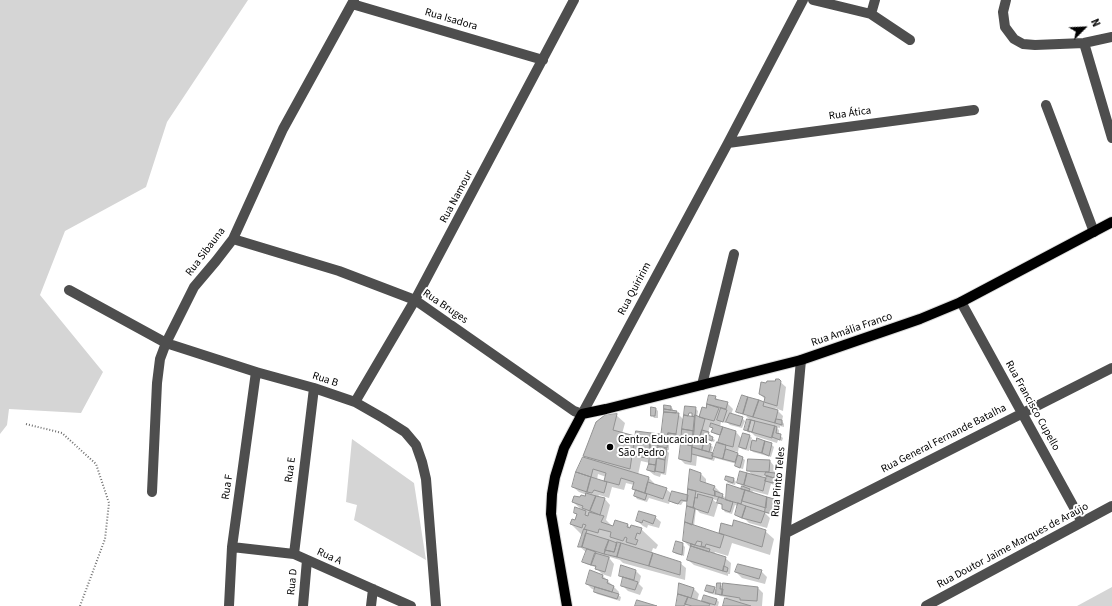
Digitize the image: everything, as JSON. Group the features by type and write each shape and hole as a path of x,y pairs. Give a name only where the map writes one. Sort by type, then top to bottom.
{"main road":[{"name":"Rua Amália Franco","path":"582,414 801,360 920,319 961,302 1112,222"},
{"name":"Rua Quiririm","path":"567,606 552,514 552,494 555,477 564,448 582,414"}],"street":[{"name":"Rua Namour","path":"355,402 415,300 574,0"},
{"name":"Rua Quiririm","path":"582,414 803,0"},
{"path":"813,0 871,14 910,40"},
{"path":"871,14 875,0"},
{"path":"1006,0 1003,12 1005,27 1014,39 1023,44 1084,43 1112,37"},
{"name":"Rua Isadora","path":"353,2 543,60"},
{"name":"Rua Sibauna","path":"152,492 157,383 160,359 166,343 194,287 233,239 283,129 353,2"},
{"path":"1084,43 1112,138"},
{"path":"1046,104 1094,232"},
{"name":"Rua Ática","path":"728,143 974,110"},
{"name":"Rua Bruges","path":"233,239 339,271 415,300 574,412 582,414"},
{"path":"702,385 734,254"},
{"name":"Rua B","path":"69,290 166,343 355,402 384,418 405,432 416,445 426,479 436,606"},
{"name":"Rua Francisco Cupello","path":"961,302 1082,522"},
{"name":"Rua Pinto Teles","path":"779,606 801,360"},
{"name":"Rua General Fernande Batalha","path":"786,533 1112,368"},
{"name":"Rua F","path":"229,606 232,547 256,372"},
{"name":"Rua E","path":"294,554 300,494 314,388"},
{"name":"Rua Doutor Jaime Marques de Araújo","path":"928,606 1112,506"},
{"name":"Rua A","path":"232,547 294,554 411,606"},
{"name":"Rua D","path":"303,606 307,560"},
{"path":"371,606 373,589"}],"path":[{"path":"26,424 62,433 96,464 109,503 106,539 80,606"}],"shaded area":[{"path":"0,0 248,0 167,122 146,187 65,231 40,295 103,372 81,413 9,409 7,425 0,434"},
{"path":"352,439 414,483 426,560 354,520 357,505 346,502"},
{"path":"1112,587 1112,606 1077,606"}],"building":[{"path":"776,379 781,381 777,406 764,402 765,397 759,394 761,382 766,383 767,381 775,381"},
{"path":"709,395 716,396 715,399 728,402 726,409 707,404"},
{"path":"742,395 748,397 743,414 736,412"},
{"path":"748,397 759,400 753,417 743,414"},
{"path":"759,400 764,402 763,406 778,410 775,423 753,417"},
{"path":"707,404 719,408 714,421 699,417 702,407 706,408"},
{"path":"664,405 671,406 671,410 664,409"},
{"path":"685,406 696,407 695,417 692,416 692,413 689,413 688,416 684,415"},
{"path":"651,407 656,408 655,416 651,416"},
{"path":"721,408 727,410 723,422 717,420"},
{"path":"664,409 677,411 676,413 664,412"},
{"path":"664,412 679,413 676,434 668,433 668,437 661,437"},
{"path":"730,413 743,417 740,426 726,422"},
{"name":"Centro Educacional São Pedro","path":"617,414 613,430 635,436 630,469 583,456 596,422 605,415"},
{"path":"684,415 695,417 694,431 682,429"},
{"path":"695,415 705,419 700,437 693,435"},
{"path":"747,419 751,420 748,431 744,430"},
{"path":"776,419 782,420 782,425 775,423"},
{"path":"751,420 755,421 752,432 748,431"},
{"path":"751,420 775,426 772,438 748,431"},
{"path":"711,423 723,427 720,435 711,432 713,428 710,427"},
{"path":"775,426 777,427 776,433 781,434 780,440 772,437"},
{"path":"723,427 736,431 733,447 718,443"},
{"path":"682,429 694,431 692,446 681,443"},
{"path":"702,430 709,432 707,439 700,437"},
{"path":"636,431 651,433 648,458 633,456"},
{"path":"651,433 660,434 659,441 650,440"},
{"path":"668,433 676,434 676,442 667,441"},
{"path":"743,433 750,435 746,449 739,447"},
{"path":"708,435 713,437 712,441 707,439"},
{"path":"659,436 668,437 667,448 658,446"},
{"path":"699,437 705,438 702,450 692,447 693,443 697,443"},
{"path":"757,438 765,441 762,453 750,450 752,440 756,441"},
{"path":"765,441 772,443 769,456 762,453"},
{"path":"704,442 711,444 709,452 702,450"},
{"path":"717,442 726,445 723,459 712,456"},
{"path":"681,443 692,446 691,462 679,459"},
{"path":"651,444 658,445 656,465 649,464"},
{"path":"692,447 713,453 712,459 692,454"},
{"path":"658,448 667,449 665,460 657,458"},
{"path":"726,449 738,453 735,462 723,459"},
{"path":"738,455 743,457 740,468 735,466"},
{"path":"583,457 649,477 645,493 632,489 634,482 621,478 619,485 604,481 606,473 593,469 591,477 576,472"},
{"path":"657,458 665,460 664,473 655,471"},
{"path":"748,459 770,460 769,472 747,471"},
{"path":"649,464 656,465 655,472 647,470"},
{"path":"690,469 701,473 700,481 715,486 713,490 715,491 715,496 688,489"},
{"path":"740,471 747,473 744,485 737,483"},
{"path":"576,472 591,477 587,492 572,487"},
{"path":"766,472 775,473 774,478 765,475"},
{"path":"747,473 766,478 763,491 744,485"},
{"path":"726,476 734,478 733,483 725,480"},
{"path":"767,476 774,478 773,483 765,481"},
{"path":"591,477 607,482 604,493 594,490 592,493 587,492"},
{"path":"648,482 667,488 663,499 645,493"},
{"path":"727,484 745,490 741,504 726,500"},
{"path":"742,486 750,489 749,491 741,489"},
{"path":"688,489 696,491 693,508 687,506"},
{"path":"636,490 647,494 645,500 634,496"},
{"path":"745,490 767,497 766,508 742,501"},
{"path":"672,491 688,495 687,501 681,500 678,504 669,501"},
{"path":"715,491 723,494 722,498 715,496"},
{"path":"586,493 596,496 590,511 582,508 583,506 572,502 574,496 585,496"},
{"path":"698,494 713,498 708,513 693,508 695,497 697,498"},
{"path":"596,496 605,498 600,515 590,511"},
{"path":"719,497 733,502 730,512 722,509 722,504 717,503"},
{"path":"767,497 774,499 772,514 765,512"},
{"path":"738,503 746,506 742,518 735,515"},
{"path":"687,506 695,508 692,525 685,522"},
{"path":"746,506 765,512 761,523 742,518"},
{"path":"575,507 586,511 585,515 588,516 589,512 604,516 601,522 613,526 615,520 628,524 627,527 630,528 631,525 642,528 640,534 637,533 635,539 638,540 636,545 626,542 627,538 625,537 623,541 610,537 611,532 599,529 598,533 584,529 586,525 583,524 582,528 570,524 572,519 575,520 577,514 574,513"},
{"path":"639,511 656,516 653,524 643,520 642,523 636,521"},
{"path":"734,520 766,530 762,547 719,533 721,523 732,526"},
{"path":"685,522 724,535 720,548 706,544 705,547 701,546 702,542 697,541 695,545 683,541"},
{"path":"584,529 587,530 582,547 578,547"},
{"path":"586,533 609,540 604,554 582,547"},
{"path":"609,540 617,543 614,552 605,550"},
{"path":"676,541 683,543 682,555 673,552"},
{"path":"617,542 621,543 617,557 604,554 605,550 614,552"},
{"path":"621,543 653,553 649,566 617,557"},
{"path":"691,544 710,549 709,552 691,546"},
{"path":"691,546 726,557 723,571 687,560"},
{"path":"587,549 596,552 591,565 582,562"},
{"path":"595,553 609,557 605,572 595,569 596,566 591,565"},
{"path":"653,553 681,562 680,575 649,566"},
{"path":"738,564 762,570 759,579 735,572"},
{"path":"621,565 636,570 634,580 619,576"},
{"path":"724,566 728,568 727,572 723,571"},
{"path":"590,570 603,575 602,578 608,580 607,583 614,586 612,592 586,584"},
{"path":"623,577 638,582 635,590 621,586"},
{"path":"679,583 694,588 691,598 678,594"},
{"path":"717,583 721,583 720,589 723,589 722,595 716,594"},
{"path":"723,583 758,587 757,601 740,600 740,598 722,595"},
{"path":"707,585 715,587 713,593 705,591"},
{"path":"595,587 619,594 617,599 594,592"},
{"path":"678,594 688,597 685,605 676,606"},
{"path":"704,595 717,599 715,605 702,601"},
{"path":"688,597 710,604 709,606 692,606 685,604"},
{"path":"725,598 751,606 723,606"},
{"path":"637,600 657,606 635,606"}],"place":[{"name":"Centro Educacional São Pedro","path":"610,447"}]}
